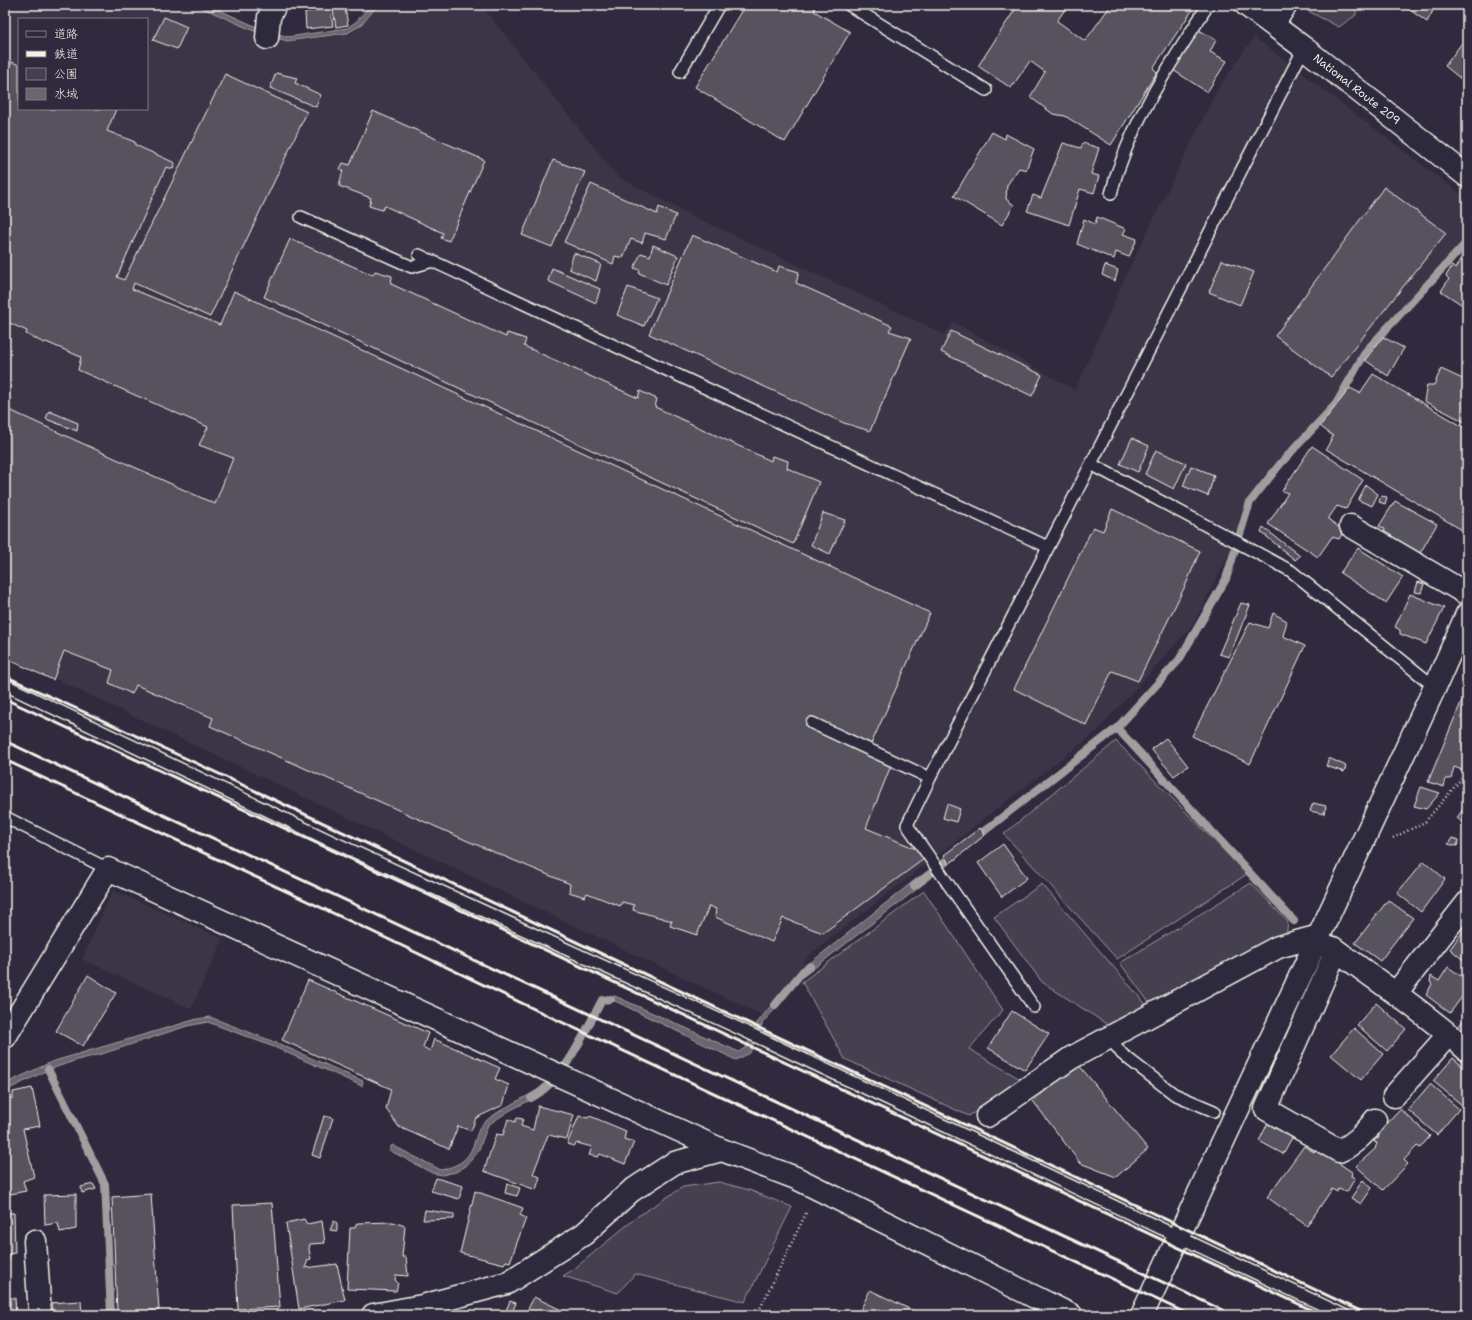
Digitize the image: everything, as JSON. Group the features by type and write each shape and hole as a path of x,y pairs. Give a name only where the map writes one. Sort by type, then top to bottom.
{"main road":[{"path":"267,38 269,17 275,5"},
{"name":"National Route 209","path":"1246,5 1273,24 1467,176"},
{"path":"1273,24 1286,5"},
{"path":"1351,526 1467,594"},
{"path":"1142,1315 1435,687 1467,614"},
{"path":"5,1037 108,869 722,1150 796,1178 1071,1315"},
{"path":"1396,993 1467,904"},
{"path":"987,1116 1071,1058 1278,947 1318,939 1396,993 1449,1034 1467,1050"},
{"path":"1336,951 1266,1109 1339,1150 1350,1146 1361,1137 1374,1120"},
{"path":"1394,1096 1449,1034"},
{"path":"373,1315 422,1306 507,1283 584,1234 631,1191 674,1163 722,1150"},
{"path":"35,1241 40,1315"}],"lane":[{"path":"680,72 719,5"},
{"path":"849,5 986,90"},
{"path":"1111,194 1120,165 1137,124 1155,89 1208,5"},
{"path":"1034,1007 908,825 930,778 1304,48"},
{"path":"301,217 412,267 432,261"},
{"path":"419,255 1048,547"},
{"path":"1091,464 1290,571 1435,687"},
{"path":"5,686 329,840 738,1028 1344,1315"},
{"path":"812,723 930,778"},
{"path":"5,817 108,869"},
{"path":"1110,1038 1122,1054 1174,1094 1214,1111"}],"path":[{"path":"1363,842 1392,838 1425,822 1467,772"},
{"path":"757,1315 817,1189"}],"shaded area":[{"path":"5,5 194,5 259,35 285,42 352,34 376,5 481,5 617,176 697,218 944,334 954,322 1075,390 1125,277 1218,88 1254,37 1467,199 1467,238 1262,491 1192,626 1096,732 808,956 766,1017 5,655"},
{"path":"113,890 223,939 191,1009 82,959"}],"green space":[{"path":"1308,5 1356,5 1356,15 1339,27 1306,10"},
{"path":"1116,741 1247,874 1117,959 1004,834"},
{"path":"1251,883 1288,922 1286,937 1153,1008 1120,963"},
{"path":"1042,884 1149,1008 1108,1025 1042,982 994,917"},
{"path":"924,891 1003,1010 969,1049 1022,1080 969,1116 845,1059 802,982"},
{"path":"719,1182 749,1190 792,1207 745,1302 635,1274 618,1293 563,1276 574,1269 638,1216 683,1187"}],"water":[{"path":"196,5 208,5 257,27 288,37 347,28 357,21 370,5 378,5 361,25 348,33 287,41 256,32"},
{"path":"920,876 926,882 804,976 800,971"},
{"path":"615,996 739,1052 746,1047 757,1023 779,996 783,1001 763,1022 750,1053 736,1060 615,1001 602,1003 600,998"},
{"path":"210,1017 277,1043 363,1081 362,1086 274,1047 208,1022 187,1026 102,1054 77,1060 48,1070 5,1091 5,1084 51,1062 197,1019"},
{"path":"538,1090 540,1095 509,1111 488,1125 478,1152 466,1166 456,1172 442,1175 432,1173 389,1150 392,1145 441,1170 459,1164 467,1157 473,1147 479,1129 486,1121 508,1106"}],"building":[{"path":"745,5 815,5 814,11 850,32 785,142 695,87"},
{"path":"1018,5 1068,5 1057,21 1085,41 1111,5 1115,5 1120,8 1122,5 1196,5 1153,68 1157,72 1111,145 1065,116 1053,114 1030,97 1045,72 1030,61 1011,88 978,66"},
{"path":"1403,5 1436,5 1427,22"},
{"path":"345,8 348,25 336,27 333,10"},
{"path":"330,9 333,26 306,29 305,12"},
{"path":"164,17 187,27 177,49 153,40"},
{"path":"1199,30 1216,40 1210,52 1227,61 1207,92 1173,70"},
{"path":"1467,36 1467,77 1464,76 1461,79 1445,66"},
{"path":"12,62 18,65 18,110 116,110 107,131 135,142 135,145 175,163 173,169 166,167 117,277 124,280 225,74 307,112 210,317 134,283 132,289 220,325 234,291 930,613 867,753 892,763 866,828 926,853 924,859 823,933 783,918 772,942 715,917 716,909 709,906 697,935 670,926 672,921 633,910 634,905 622,902 620,906 587,893 585,897 569,892 570,884 470,842 210,726 213,718 136,685 132,694 109,683 113,670 64,651 53,680 5,658 5,408 215,504 233,458 199,445 208,427 78,370 81,357 46,342 44,343 26,334 27,331 5,321 5,64 10,66"},
{"path":"276,73 297,78 295,83 321,95 316,107 270,88"},
{"path":"373,111 484,160 449,241 441,238 443,233 385,206 382,210 369,206 371,198 339,186 343,170 340,169 343,163 350,165"},
{"path":"992,132 1005,139 1006,134 1034,149 1026,170 1019,168 1007,185 1006,199 1014,205 1002,225 954,196"},
{"path":"1063,143 1081,148 1083,143 1099,148 1091,174 1099,176 1094,193 1080,189 1069,225 1027,211 1033,195 1041,198"},
{"path":"553,160 585,172 552,247 522,235"},
{"path":"591,184 657,214 659,207 676,215 666,239 645,233 642,243 631,239 623,258 615,256 613,264 564,242"},
{"path":"1384,187 1446,233 1331,377 1275,336"},
{"path":"1097,217 1126,229 1123,234 1137,239 1129,257 1116,252 1114,259 1077,244 1084,219 1095,224"},
{"path":"692,235 777,272 779,266 799,272 796,283 892,326 889,331 911,338 870,431 844,423 649,334"},
{"path":"290,239 373,275 375,271 392,276 391,284 506,337 507,333 526,339 524,346 638,398 640,391 657,399 655,407 771,461 772,456 788,461 787,468 819,482 793,544 264,297"},
{"path":"653,245 678,256 666,285 639,273 640,270 634,268 641,253 650,256"},
{"path":"1464,252 1467,254 1467,308 1441,291 1449,279 1446,276 1452,266 1455,269"},
{"path":"574,253 601,264 596,281 569,269"},
{"path":"1222,260 1254,272 1240,305 1209,292"},
{"path":"1105,265 1118,270 1115,281 1102,275"},
{"path":"552,268 600,289 596,303 548,281"},
{"path":"628,287 657,298 644,326 617,315"},
{"path":"951,331 1042,375 1032,396 941,352"},
{"path":"1383,337 1404,348 1388,376 1365,360"},
{"path":"1441,369 1467,381 1467,423 1424,401 1427,385 1434,385"},
{"path":"1373,374 1467,429 1467,533 1326,449 1333,436 1320,426 1350,388 1360,393"},
{"path":"49,411 78,423 77,431 46,419"},
{"path":"1132,438 1149,446 1138,472 1120,464"},
{"path":"1312,446 1363,480 1346,509 1337,506 1328,519 1344,531 1339,539 1332,537 1318,557 1268,524 1288,493 1282,491"},
{"path":"1156,450 1186,463 1174,489 1145,474"},
{"path":"1191,466 1214,475 1208,496 1183,486"},
{"path":"1366,485 1378,494 1372,506 1358,500"},
{"path":"1381,496 1387,497 1385,504 1379,502"},
{"path":"1395,501 1437,524 1419,555 1384,533 1385,529 1379,526"},
{"path":"1112,509 1200,551 1187,582 1138,681 1112,671 1086,725 1014,689 1093,527 1103,531"},
{"path":"823,513 845,520 830,554 811,545"},
{"path":"1263,527 1300,556 1295,560 1261,532"},
{"path":"1358,548 1403,577 1386,603 1340,573"},
{"path":"1418,582 1424,584 1421,593 1415,592"},
{"path":"1410,594 1444,608 1426,644 1400,634 1400,630 1395,627"},
{"path":"1241,603 1250,605 1229,657 1219,654"},
{"path":"1273,613 1287,621 1283,636 1305,646 1250,764 1192,736 1250,622 1268,628"},
{"path":"1462,700 1467,703 1467,759 1465,758 1462,770 1454,767 1451,779 1446,779 1444,787 1428,782"},
{"path":"1166,738 1188,766 1174,776 1151,749"},
{"path":"1329,758 1346,766 1344,772 1326,766"},
{"path":"1421,787 1440,793 1426,809 1414,806"},
{"path":"1313,803 1326,806 1324,814 1310,811"},
{"path":"1467,803 1467,826 1457,818"},
{"path":"947,804 960,809 956,822 943,818"},
{"path":"980,828 985,835 949,864 944,855"},
{"path":"1452,838 1459,840 1457,846 1448,844"},
{"path":"1003,844 1027,878 1002,897 978,863"},
{"path":"1424,861 1445,879 1421,912 1397,893"},
{"path":"1388,900 1413,918 1380,961 1355,943"},
{"path":"1467,926 1467,963 1450,949"},
{"path":"1448,967 1467,980 1467,990 1450,1013 1426,995 1432,984 1430,982 1431,976 1439,981"},
{"path":"88,975 116,993 83,1046 56,1031"},
{"path":"308,980 428,1033 423,1047 430,1051 434,1039 500,1068 495,1079 509,1085 503,1105 476,1118 471,1131 458,1126 449,1149 399,1127 386,1109 391,1089 282,1040"},
{"path":"1376,1003 1406,1029 1387,1051 1357,1025"},
{"path":"1012,1011 1049,1034 1025,1070 988,1048"},
{"path":"1467,1016 1467,1035 1457,1028"},
{"path":"1354,1028 1383,1054 1361,1080 1331,1055"},
{"path":"1453,1058 1467,1070 1467,1102 1463,1106 1433,1081"},
{"path":"1078,1064 1148,1149 1116,1177 1080,1163 1033,1101"},
{"path":"1430,1084 1459,1109 1437,1135 1408,1110"},
{"path":"32,1088 40,1126 23,1129 34,1177 23,1181 26,1191 5,1195 5,1099 13,1098 13,1092"},
{"path":"538,1106 574,1115 567,1139 548,1135 533,1174 540,1177 536,1190 484,1171 496,1134 503,1135 508,1119 515,1122 517,1118 523,1119 521,1126 533,1130"},
{"path":"1400,1109 1430,1136 1420,1148 1417,1146 1404,1160 1408,1164 1383,1190 1356,1166 1375,1149 1377,1143 1374,1142 1376,1137 1378,1138 1381,1129"},
{"path":"324,1116 333,1118 320,1158 312,1155"},
{"path":"579,1116 588,1118 590,1116 626,1131 624,1139 634,1142 625,1164 600,1154 598,1157 589,1155 592,1147 577,1143 574,1146 567,1144"},
{"path":"1269,1121 1294,1134 1283,1154 1259,1141"},
{"path":"1304,1146 1314,1152 1316,1148 1352,1172 1351,1176 1355,1178 1347,1192 1338,1189 1337,1192 1332,1189 1307,1226 1267,1197"},
{"path":"436,1178 463,1186 459,1199 431,1191"},
{"path":"1363,1180 1372,1188 1361,1204 1351,1198"},
{"path":"93,1184 96,1189 82,1193 81,1187"},
{"path":"507,1184 520,1188 517,1196 505,1193"},
{"path":"475,1191 523,1208 520,1215 526,1218 510,1262 506,1261 504,1264 460,1253"},
{"path":"76,1194 76,1229 60,1232 58,1223 45,1225 44,1195"},
{"path":"151,1194 159,1310 117,1312 112,1197"},
{"path":"272,1203 280,1307 238,1309 233,1205"},
{"path":"425,1210 454,1214 454,1219 423,1220"},
{"path":"5,1213 14,1213 15,1253 9,1254 9,1260 5,1260"},
{"path":"304,1219 307,1224 322,1221 325,1243 310,1244 309,1249 311,1259 308,1260 305,1268 337,1264 345,1300 299,1309 286,1223"},
{"path":"334,1221 337,1223 337,1231 330,1230"},
{"path":"393,1222 405,1226 402,1257 406,1257 408,1276 396,1275 395,1280 398,1283 396,1291 347,1289 350,1228 355,1228 357,1223"},
{"path":"870,1290 922,1315 858,1315"},
{"path":"534,1297 572,1315 525,1315"},
{"path":"5,1298 15,1298 16,1315 5,1315"},
{"path":"81,1301 82,1315 50,1315 49,1303"},
{"path":"510,1301 516,1303 511,1315 504,1315"}],"waterway":[{"path":"974,839 1117,728 1179,660 1226,579 1250,502 1281,463 1336,404 1366,351 1467,242"},
{"path":"1117,728 1294,921"},
{"path":"914,886 956,854"},
{"path":"775,1005 803,971 810,966"},
{"path":"531,1098 543,1090 564,1068 581,1041 602,1000 611,999"},
{"path":"48,1069 105,1184 111,1315"}],"railway":[{"path":"5,676 198,764 1369,1315"},
{"path":"5,699 403,883 1322,1315"},
{"path":"5,741 1233,1315"},
{"path":"5,760 369,930 555,1019 1190,1315"}]}
